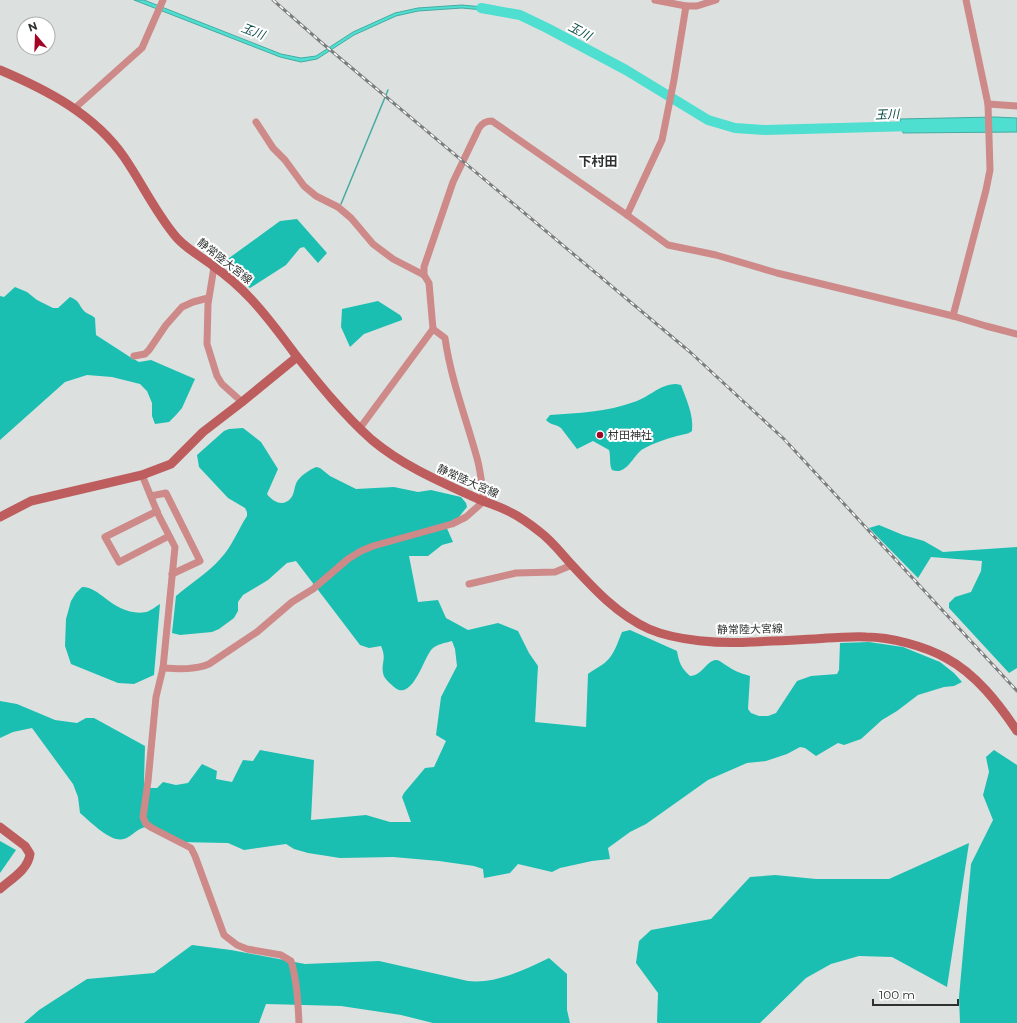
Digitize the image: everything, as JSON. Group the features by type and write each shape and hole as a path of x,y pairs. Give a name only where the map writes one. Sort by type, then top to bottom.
{"main road":[{"name":"静常陸大宮線","path":"0,70 41,88 75,108 106,136 122,155 167,226 179,240 191,251 214,266 237,284 267,316 297,357 336,405 372,440 419,472 506,510 540,532 554,544 572,565 613,606 630,619 652,630 675,636 734,643 868,637 913,644 947,658 968,673 1004,712 1017,731"},
{"path":"0,517 32,501 142,475 171,464 204,432 297,357"},
{"path":"0,827 25,846 30,854 30,860 24,868 0,889"}],"street":[{"path":"75,108 142,48 162,0"},
{"path":"655,0 686,6 697,6 716,0"},
{"path":"953,316 990,170 987,108 966,0"},
{"path":"628,215 662,140 674,80 686,6"},
{"path":"987,108 1017,106"},
{"path":"424,275 424,267 453,182 479,128 487,121 492,121 628,215 668,245 716,255 777,273 953,316 1017,334"},
{"path":"256,122 273,148 285,160 304,186 316,196 338,207 351,218 374,244 393,259 424,275 429,283 433,329 360,428"},
{"path":"214,266 208,298 207,344 215,369 222,384 242,402"},
{"path":"134,356 145,354 149,350 166,325 182,307 208,298"},
{"path":"163,668 191,668 209,664 257,632 292,602 313,589 348,559 361,551 373,546 452,524 466,517 484,501 478,460 458,398 447,355 445,338 433,329"},
{"path":"142,475 175,547 163,668 156,698 143,818 146,824 152,828 191,848 224,935 230,940 247,948 281,955 291,960 299,1023"},
{"path":"151,496 166,493 200,562 172,574"},
{"path":"158,511 105,537 119,562 169,536"},
{"path":"470,584 516,573 555,572 572,565"}],"shaded area":[{"path":"134,0 144,0 281,54 301,58 316,56 353,32 395,13 418,8 462,5 494,8 493,11 462,8 418,11 396,16 354,35 317,59 301,62 280,57"},
{"path":"1017,118 1017,132 903,133 900,119"},
{"path":"297,219 327,253 318,263 304,247 300,248 286,265 250,288 227,269 225,261 280,221"},
{"path":"15,287 27,292 37,300 53,308 58,308 70,297 73,298 84,311 95,318 96,335 139,362 151,360 195,379 182,408 169,422 155,424 152,416 152,403 147,391 140,384 112,377 87,375 65,382 0,440 0,296 4,297"},
{"path":"378,301 400,315 402,320 364,334 350,347 341,327 342,309"},
{"path":"676,384 681,385 687,401 692,419 692,431 687,434 660,441 643,449 626,468 622,470 612,470 609,450 593,441 577,449 561,428 549,423 546,420 550,415 592,412 624,405 640,400 659,389"},
{"path":"243,428 261,442 278,469 267,494 275,501 281,503 285,503 291,498 298,480 306,472 316,467 356,489 394,487 418,492 431,490 461,497 466,503 467,507 458,518 445,524 453,542 442,545 428,556 409,556 418,602 438,600 446,618 468,630 498,623 518,631 529,653 538,666 535,722 586,727 588,674 609,659 622,632 630,630 677,651 681,665 690,676 698,674 710,662 716,660 736,671 750,676 748,709 751,713 759,716 768,716 776,713 797,681 811,676 837,674 839,670 840,643 869,642 903,647 940,662 954,673 962,682 954,686 944,687 918,695 882,720 861,739 844,745 838,743 816,756 805,748 800,747 787,754 766,761 747,763 708,780 646,824 630,832 608,848 610,859 592,861 560,868 552,872 518,864 510,873 484,878 483,869 474,866 393,857 340,858 308,853 294,849 286,844 244,850 228,843 178,842 146,827 124,839 113,838 100,830 80,813 78,797 73,784 32,728 13,732 0,738 0,701 17,704 55,720 77,723 86,718 94,718 145,746 144,782 145,786 148,788 157,788 163,782 176,785 188,783 202,764 217,771 216,779 232,782 243,760 253,761 260,750 314,760 311,820 366,815 390,822 411,822 402,797 425,768 434,767 446,741 436,735 441,697 457,666 455,649 452,641 432,649 417,677 406,689 400,690 394,687 387,681 384,675 384,654 381,646 369,648 360,645 296,561 287,563 268,580 243,595 238,602 238,611 234,618 219,629 212,632 180,635 172,633 176,596 221,558 228,549 247,516 245,508 228,498 199,467 197,455 224,431"},
{"path":"879,525 903,535 924,541 943,552 1017,547 1017,668 1009,673 949,608 949,603 955,597 971,592 981,571 982,561 931,557 918,578 869,528"},
{"path":"82,587 92,589 124,610 140,613 146,612 160,604 154,675 134,684 118,683 71,664 65,646 66,619 71,601"},
{"path":"994,750 1017,765 1017,1023 960,1023 959,997 971,864 993,820 983,795 989,772 986,757"},
{"path":"0,841 16,850 0,873"},
{"path":"969,843 947,987 892,957 859,956 831,964 806,978 760,1023 657,1022 658,993 636,963 639,941 651,930 711,919 750,877 775,875 816,879 889,879"},
{"path":"192,945 231,950 305,964 379,961 468,981 489,980 510,975 549,958 567,974 567,1010 570,1023 433,1023 401,1015 341,1006 266,1004 259,1023 24,1023 39,1010 87,979 154,973"}],"waterway":[{"name":"玉川","path":"481,8 520,15 626,70 708,120 735,128 765,130 914,126"},
{"path":"341,204 388,90"}],"railway":[{"path":"273,0 322,43 690,352 784,439 1017,691"}],"place":[{"name":"村田神社","path":"600,435"}],"district":[{"name":"下村田","path":"598,161"}]}
